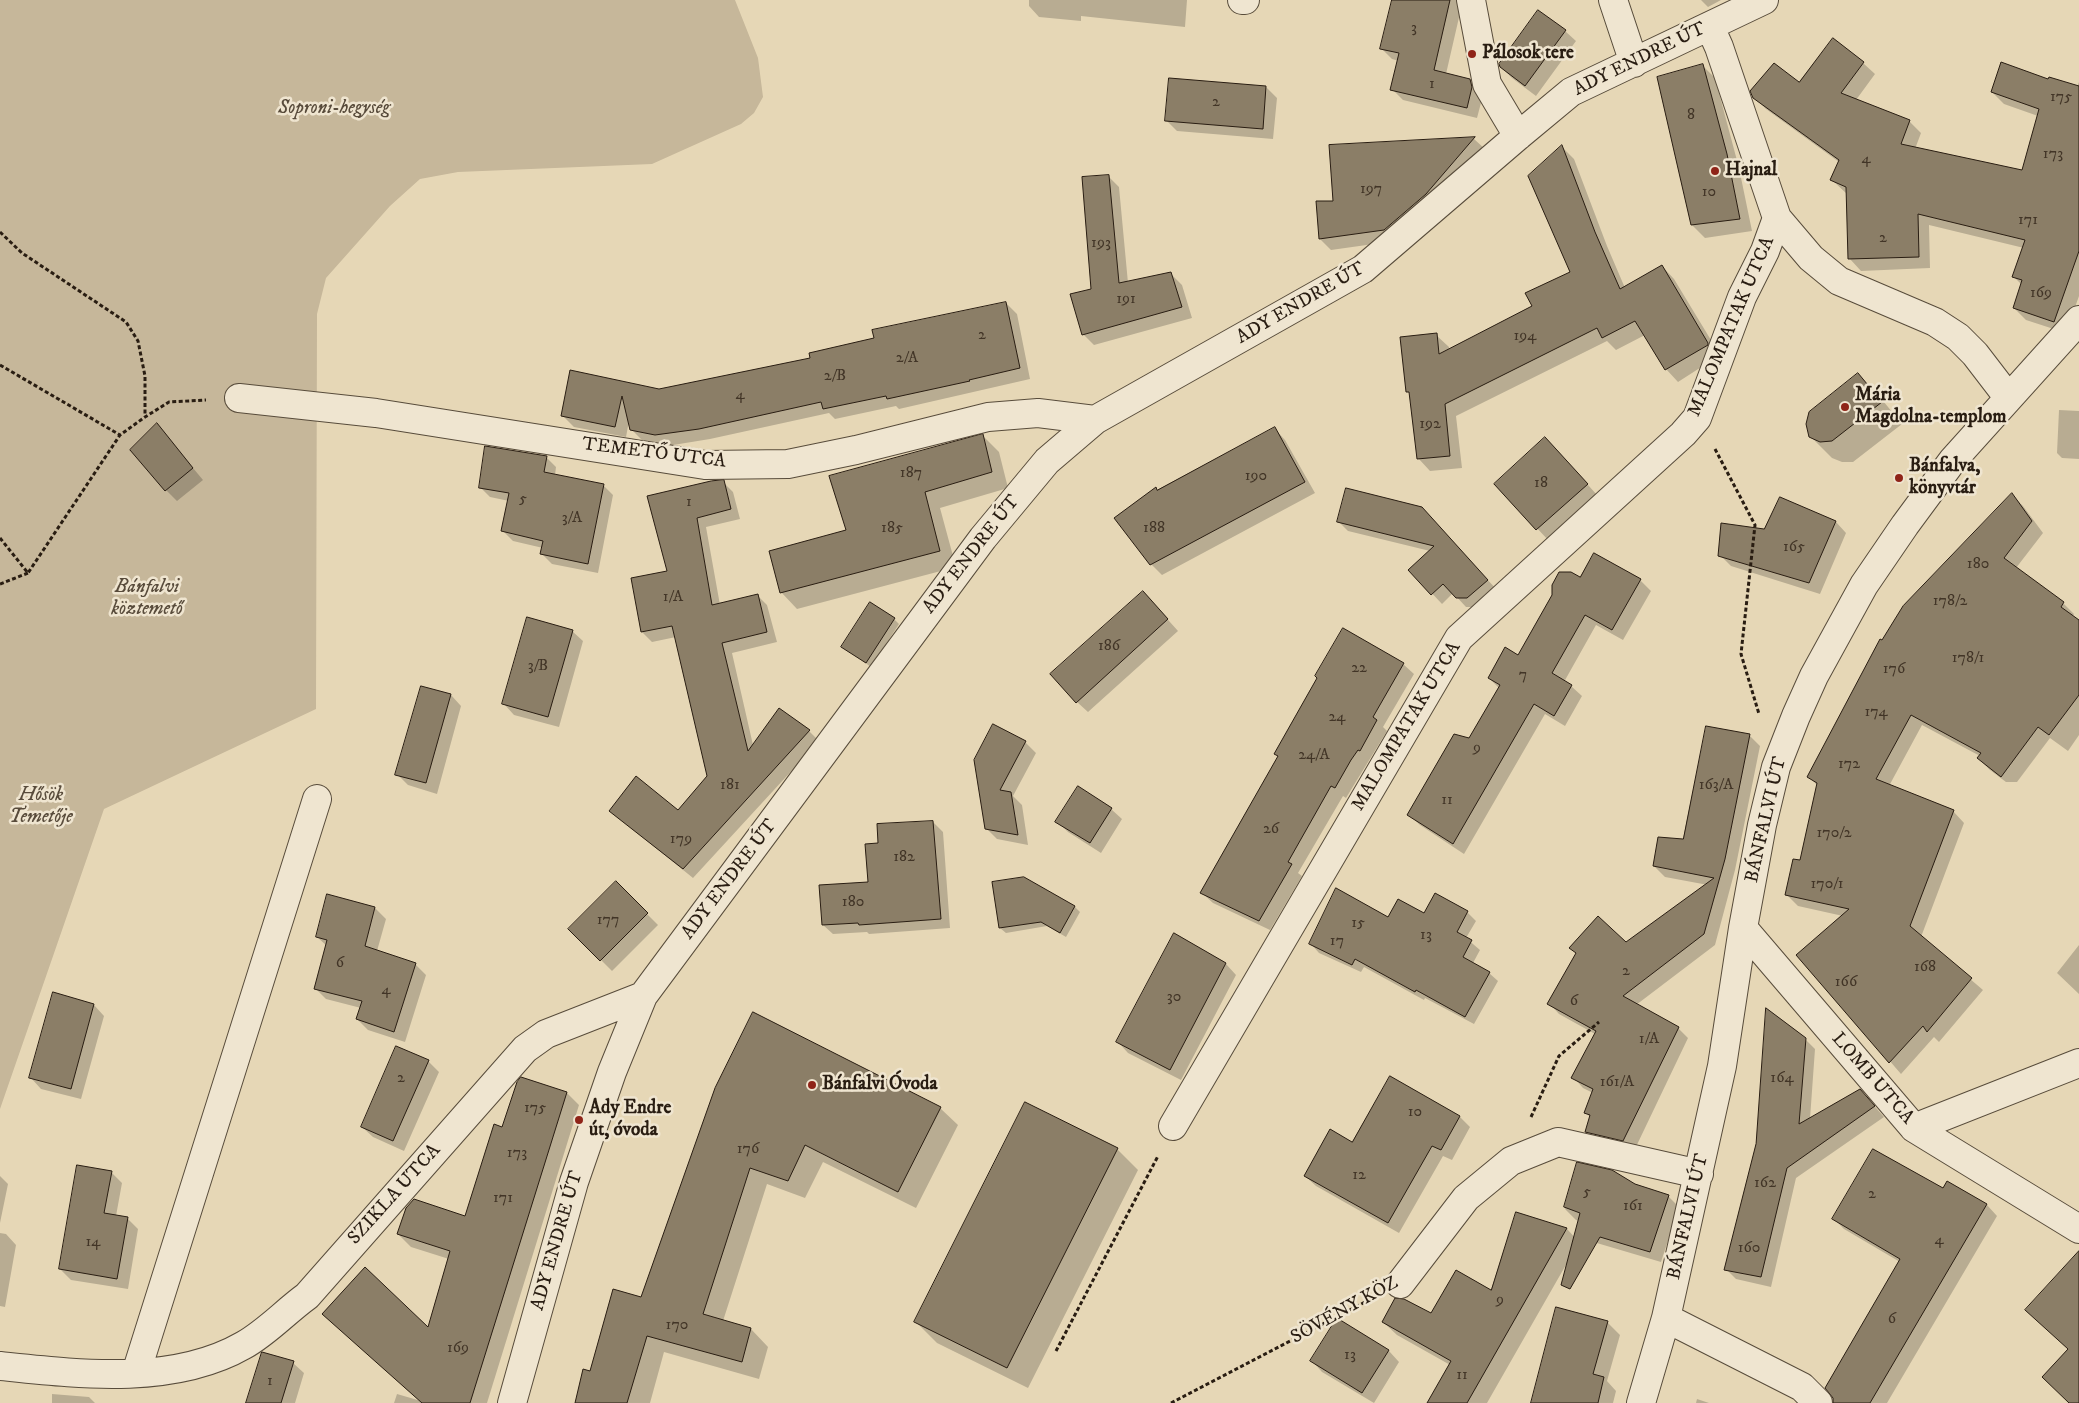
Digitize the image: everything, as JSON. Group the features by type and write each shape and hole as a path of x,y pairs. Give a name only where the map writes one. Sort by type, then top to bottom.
{"street":[{"path":"1471,0 1487,84 1518,136"},
{"path":"1613,0 1634,63"},
{"name":"ADY ENDRE ÚT","path":"512,1403 574,1182 612,1072 642,996 983,538 1047,461 1095,420 1363,269 1571,92 1764,0"},
{"name":"MALOMPATAK UTCA","path":"1710,27 1719,47 1777,218 1810,258 1839,281 1936,322 1958,337 1975,354 2008,397"},
{"name":"MALOMPATAK UTCA","path":"1173,1126 1459,638 1683,434 1697,418 1742,297 1765,250 1777,218"},
{"name":"BÁNFALVI ÚT","path":"1641,1403 1666,1318 1722,1066 1743,928 1762,825 1776,767 1814,676 1864,585 1953,460 2079,320"},
{"name":"TEMETŐ UTCA","path":"239,398 376,413 705,465 788,464 856,450 988,417 1038,412 1095,420"},
{"path":"136,1373 317,799"},
{"name":"LOMB UTCA","path":"1743,928 1914,1128 2079,1229"},
{"name":"SZIKLA UTCA","path":"0,1366 81,1374 174,1370 211,1359 242,1346 265,1332 282,1315 307,1296 525,1049 546,1034 642,996"},
{"path":"1914,1128 2079,1063"},
{"name":"SÖVÉNY KÖZ","path":"1400,1284 1466,1198 1511,1161 1558,1142 1699,1174"},
{"path":"1666,1318 1802,1386 1818,1403"}],"path":[{"path":"0,232 22,253 126,322 138,341 144,367 145,416"},
{"path":"0,365 120,436"},
{"path":"0,584 28,573 120,436 145,416 169,402 239,398"},
{"path":"1697,418 1755,525 1741,654 1776,767"},
{"path":"0,538 28,573"},
{"path":"1511,1161 1559,1056 1599,1022"},
{"path":"1056,1351 1173,1126"},
{"name":"SÖVÉNY KÖZ","path":"1171,1403 1400,1284"}],"green space":[{"path":"0,0 735,0 758,58 763,97 754,113 741,124 652,164 458,172 420,179 390,206 326,278 317,314 316,709 104,809 0,1109"}],"building":[{"path":"1392,0 1450,0 1434,70 1470,79 1472,87 1467,108 1390,90 1399,53 1380,49"},
{"path":"1538,10 1566,30 1525,86 1500,67 1499,64"},
{"path":"1833,38 1864,62 1841,93 1910,120 1901,144 2022,170 2039,109 1991,92 2001,62 2048,79 2049,77 2079,86 2079,251 2054,322 2013,308 2022,280 2012,277 2025,240 1918,214 1919,257 1848,259 1846,187 1830,180 1839,160 1753,98 1750,91 1774,63 1799,82"},
{"path":"1703,64 1727,154 1740,219 1691,225 1657,77"},
{"path":"1169,78 1266,86 1263,129 1165,121"},
{"path":"1475,137 1426,194 1384,230 1319,239 1316,201 1333,201 1329,145"},
{"path":"1562,145 1595,232 1620,289 1662,265 1708,345 1665,370 1635,321 1602,338 1597,328 1445,404 1450,456 1417,459 1409,392 1406,392 1400,337 1437,333 1439,354 1532,306 1525,293 1570,272 1528,176"},
{"path":"1109,175 1119,283 1171,272 1182,307 1082,335 1070,294 1091,289 1082,177"},
{"path":"1006,302 1020,368 970,381 887,399 886,396 823,409 821,402 699,429 655,435 630,430 622,396 615,427 561,416 570,370 659,389 810,358 809,353 874,338 872,330"},
{"name":"Mária Magdolna-templom","path":"1858,373 1882,402 1832,441 1820,442 1809,437 1806,424 1809,412"},
{"path":"157,423 193,468 165,491 130,450"},
{"path":"1275,427 1305,482 1150,565 1114,518 1156,487 1157,490"},
{"path":"983,434 992,472 925,492 940,551 780,593 769,551 846,530 829,476"},
{"path":"1545,437 1588,484 1536,530 1494,484"},
{"path":"485,446 547,456 544,472 604,484 588,564 540,554 543,541 501,531 509,493 479,488"},
{"path":"724,480 731,509 697,518 712,605 758,594 767,632 722,643 748,751 779,708 810,730 683,869 609,811 636,776 678,810 707,776 672,626 641,632 631,578 667,571 647,496 711,481"},
{"path":"1346,488 1422,507 1488,580 1467,598 1456,598 1443,584 1431,595 1408,570 1434,546 1337,522"},
{"path":"2012,493 2032,521 2004,558 2064,602 2061,607 2079,620 2079,695 2049,735 2038,727 2001,777 1977,758 1981,753 1911,715 1876,779 1954,810 1910,926 1972,978 1927,1032 1923,1026 1889,1063 1796,955 1849,909 1785,895 1793,859 1800,860 1817,783 1807,777 1880,639 1882,640 1903,606"},
{"path":"1780,497 1836,521 1809,583 1718,556 1721,523 1764,529"},
{"path":"1594,553 1641,579 1612,630 1585,615 1552,673 1572,685 1554,716 1534,704 1453,844 1407,815 1454,734 1469,738 1500,685 1488,678 1505,647 1518,655 1552,595 1552,585 1559,572 1571,572 1580,577"},
{"path":"1143,591 1168,619 1076,703 1050,674"},
{"path":"870,602 895,618 866,663 841,647"},
{"path":"527,617 573,630 548,717 502,704"},
{"path":"1343,628 1404,663 1373,717 1377,720 1360,751 1358,750 1351,760 1335,788 1331,786 1288,862 1292,864 1259,921 1200,893 1278,756 1274,754 1317,678 1315,676"},
{"path":"421,686 451,694 426,783 395,775"},
{"path":"993,724 1026,741 1000,790 1011,792 1018,835 985,829 974,760"},
{"path":"1706,726 1750,734 1725,859 1704,934 1623,996 1679,1027 1623,1141 1585,1132 1590,1115 1584,1113 1593,1089 1571,1078 1596,1031 1547,1004 1576,953 1569,948 1598,916 1626,942 1714,878 1653,866 1658,837 1683,839"},
{"path":"1078,786 1112,808 1090,843 1055,822"},
{"path":"933,821 941,919 859,925 858,923 822,925 819,885 868,882 865,844 878,843 877,824"},
{"path":"1024,877 1075,906 1060,933 1041,922 999,928 992,882"},
{"path":"616,881 648,913 600,961 568,929"},
{"path":"1336,888 1388,917 1398,899 1424,913 1435,893 1468,911 1457,932 1472,940 1463,957 1490,972 1465,1017 1355,959 1352,965 1309,944"},
{"path":"327,894 375,907 365,946 416,963 394,1032 356,1019 362,1001 314,989 327,940 316,937"},
{"path":"1174,933 1226,963 1170,1070 1116,1042"},
{"path":"53,992 94,1004 71,1089 29,1078"},
{"path":"1766,1008 1806,1038 1799,1124 1860,1089 1875,1106 1787,1168 1761,1277 1724,1270 1756,1144"},
{"path":"753,1012 941,1107 898,1192 805,1145 788,1181 750,1168 703,1314 751,1328 742,1362 647,1336 627,1403 575,1403 583,1369 590,1371 613,1289 641,1297 715,1088"},
{"path":"396,1046 429,1060 393,1141 361,1127"},
{"path":"1390,1076 1460,1116 1441,1150 1432,1146 1388,1223 1304,1176 1330,1129 1352,1142"},
{"path":"521,1077 567,1092 470,1403 422,1403 322,1314 365,1267 428,1327 450,1251 397,1234 406,1208 414,1199 465,1216 494,1124 502,1127 517,1082"},
{"path":"1025,1102 1118,1148 1007,1368 914,1322"},
{"path":"1873,1149 1943,1188 1947,1181 1987,1204 1870,1403 1833,1403 1833,1398 1825,1388 1900,1259 1832,1219"},
{"path":"1577,1162 1612,1170 1635,1184 1669,1195 1650,1252 1600,1237 1570,1289 1561,1285 1580,1213 1564,1207"},
{"path":"77,1165 112,1171 104,1213 128,1217 117,1279 59,1269"},
{"path":"1516,1212 1567,1228 1467,1403 1427,1403 1451,1361 1382,1322 1395,1298 1404,1299 1431,1313 1456,1270 1491,1290"},
{"path":"2079,1251 2079,1403 2069,1403 2042,1377 2068,1349 2025,1310"},
{"path":"1556,1307 1608,1321 1593,1374 1604,1377 1598,1403 1531,1403"},
{"path":"1337,1318 1389,1350 1362,1393 1310,1361"},
{"path":"262,1352 294,1361 281,1403 246,1403"}],"place":[{"name":"Pálosok tere","path":"1472,54"},
{"name":"Hajnal","path":"1715,171"},
{"name":"Mária Magdolna-templom","path":"1845,407"},
{"name":"Bánfalva, könyvtár","path":"1899,478"},
{"name":"Bánfalvi Óvoda","path":"812,1085"},
{"name":"Ady Endre út, óvoda","path":"579,1120"}],"park label":[{"name":"Soproni-hegység","path":"334,109"},
{"name":"Bánfalvi köztemető","path":"147,599"},
{"name":"Hősök Temetője","path":"41,807"}]}
